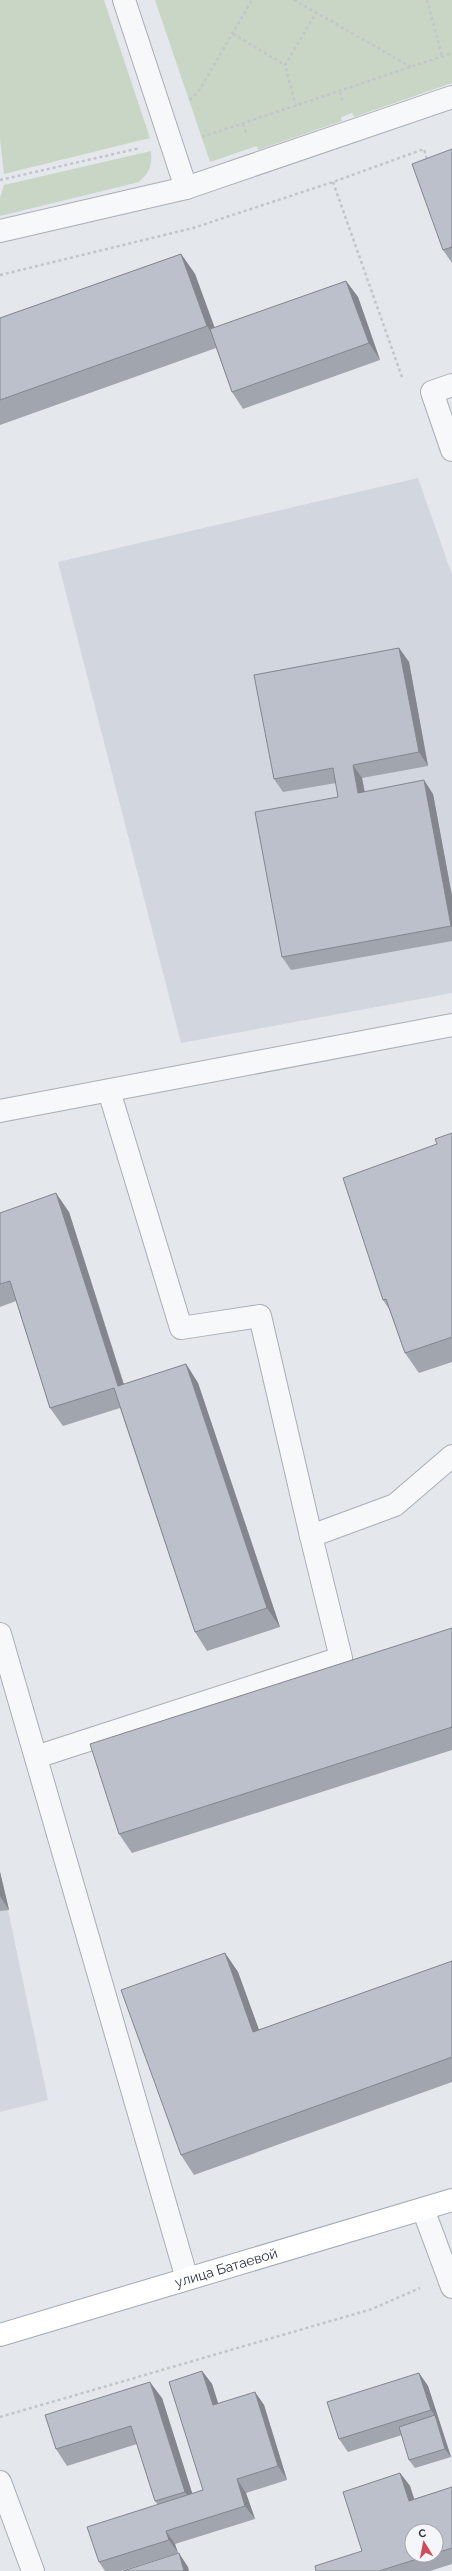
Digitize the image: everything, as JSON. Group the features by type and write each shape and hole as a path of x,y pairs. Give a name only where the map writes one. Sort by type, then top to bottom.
{"main road":[{"name":"улица Батаевой","path":"0,2335 452,2200"}],"street":[{"path":"124,0 186,188"},
{"path":"0,231 186,188 452,98"},
{"path":"452,385 432,392 452,450"},
{"path":"0,1112 452,1025"},
{"path":"36,1757 340,1658 260,1316 181,1328 109,1091"},
{"path":"311,1536 395,1505 452,1456"},
{"path":"0,1634 187,2279"},
{"path":"423,2209 451,2279"},
{"path":"0,2482 33,2571"}],"path":[{"path":"186,104 200,89 252,0"},
{"path":"294,0 411,67"},
{"path":"427,0 442,56"},
{"path":"285,65 316,13"},
{"path":"233,34 285,65 296,106"},
{"path":"198,138 442,56 452,54"},
{"path":"0,180 143,147"},
{"path":"0,275 193,228 333,182 424,149 429,163"},
{"path":"333,182 404,385"},
{"path":"0,2417 372,2309 451,2279"}],"shaded area":[{"path":"418,478 452,575 452,993 181,1043 58,562"},
{"path":"0,1872 48,2100 0,2112"}],"green space":[{"path":"0,0 104,0 150,138 4,174 0,139"},
{"path":"155,0 452,0 452,83 354,117 352,113 341,117 342,121 258,150 257,146 210,162"},
{"path":"151,151 150,168 139,182 0,216 0,198 4,185"}],"building":[{"path":"452,149 452,247 443,250 412,164"},
{"path":"181,254 207,326 0,400 0,318"},
{"path":"346,281 369,343 232,392 210,329"},
{"path":"399,648 419,752 353,765 358,793 424,780 451,926 282,957 255,812 338,797 333,768 274,779 254,675"},
{"path":"452,1133 452,1337 405,1353 386,1299 383,1300 343,1178 437,1144 435,1139"},
{"path":"56,1193 118,1386 186,1364 267,1608 195,1632 114,1388 50,1408 10,1281 0,1284 0,1213"},
{"path":"452,1628 452,1727 119,1834 90,1744"},
{"path":"225,1953 253,2032 452,1961 452,2057 181,2155 121,1990"},
{"path":"202,2371 213,2405 255,2392 278,2466 237,2479 245,2506 166,2531 169,2540 99,2562 87,2527 203,2490 169,2382"},
{"path":"419,2373 431,2410 339,2439 327,2402"},
{"path":"150,2382 185,2492 155,2501 131,2426 56,2449 45,2415"},
{"path":"435,2415 445,2449 409,2460 399,2427"},
{"path":"400,2473 409,2501 452,2487 452,2548 444,2550 444,2523 404,2523 404,2563 379,2571 316,2571 315,2566 362,2551 343,2492"},
{"path":"179,2553 184,2571 123,2571"}]}
